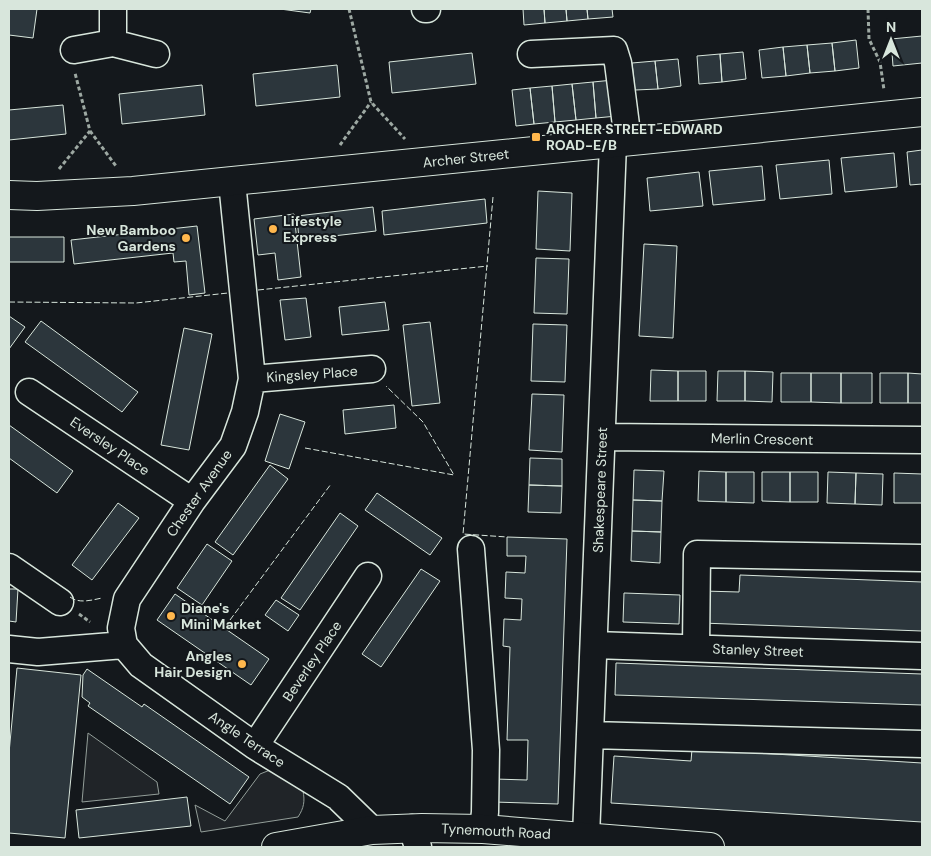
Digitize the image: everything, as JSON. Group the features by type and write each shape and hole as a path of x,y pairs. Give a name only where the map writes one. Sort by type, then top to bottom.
{"main road":[{"name":"Archer Street","path":"9,195 37,196 232,182 922,112"},
{"name":"Tynemouth Road","path":"276,847 372,830 415,838 483,829 710,847"}],"street":[{"path":"112,9 113,43"},
{"path":"73,57 113,43 156,54"},
{"name":"Shakespeare Street","path":"531,54 614,50 618,63 620,142 602,437 586,837"},
{"name":"Chester Avenue","path":"124,645 121,628 126,599 192,501 233,446 245,412 252,379 232,182"},
{"name":"Kingsley Place","path":"252,379 372,369"},
{"name":"Eversley Place","path":"29,392 192,501"},
{"name":"Merlin Crescent","path":"602,437 922,440"},
{"path":"471,548 486,750 483,829"},
{"path":"696,648 697,554 922,558"},
{"path":"9,567 60,602"},
{"name":"Beverley Place","path":"255,746 368,576"},
{"path":"9,650 38,652 124,645"},
{"name":"Angle Terrace","path":"124,645 141,665 255,746 338,797 372,830"},
{"name":"Stanley Street","path":"594,645 922,656"},
{"path":"590,735 922,744"}],"path":[{"path":"349,9 371,102 426,162"},
{"path":"868,9 869,39 880,62 887,116"},
{"path":"73,57 90,130 133,190"},
{"path":"321,172 371,102"},
{"path":"37,196 90,130"}],"shaded area":[{"path":"88,733 157,782 159,794 82,802"},
{"path":"270,770 303,791 304,804 298,817 201,832 195,805 225,821 260,774"}],"building":[{"path":"9,9 37,9 33,38 9,35"},
{"path":"280,9 311,9 310,13"},
{"path":"523,9 544,9 545,23 524,25"},
{"path":"544,9 566,9 567,21 545,23"},
{"path":"566,9 587,9 588,19 567,21"},
{"path":"587,9 612,9 613,17 588,19"},
{"path":"922,36 922,63 893,66 891,39"},
{"path":"856,40 859,68 835,71 832,43"},
{"path":"832,43 835,71 810,73 807,45"},
{"path":"807,45 810,73 786,76 783,47"},
{"path":"783,47 786,76 762,78 759,50"},
{"path":"743,52 746,79 722,82 720,54"},
{"path":"472,53 476,84 392,93 389,62"},
{"path":"720,54 722,82 699,84 697,56"},
{"path":"678,59 681,86 658,89 655,61"},
{"path":"655,61 658,89 635,90 632,63"},
{"path":"337,65 340,97 256,106 253,74"},
{"path":"613,80 617,116 596,118 593,82"},
{"path":"593,82 596,118 576,120 572,84"},
{"path":"572,84 576,120 555,122 552,86"},
{"path":"202,85 205,115 122,124 119,94"},
{"path":"552,86 555,122 534,124 530,88"},
{"path":"530,88 534,124 516,126 512,90"},
{"path":"63,105 66,134 9,140 9,110"},
{"path":"922,150 922,184 910,185 907,152"},
{"path":"894,153 897,187 845,192 841,158"},
{"path":"829,160 832,194 780,199 776,165"},
{"path":"762,166 765,200 713,205 709,171"},
{"path":"699,172 703,206 650,211 647,178"},
{"path":"538,191 572,193 570,251 536,249"},
{"path":"485,199 487,223 384,235 382,211"},
{"path":"373,207 376,231 299,240 297,216"},
{"path":"294,214 301,277 278,280 275,253 258,255 254,219"},
{"path":"197,226 205,293 189,295 186,261 174,262 173,253 74,264 71,240"},
{"path":"9,237 64,237 64,262 9,262"},
{"path":"644,244 677,246 673,338 639,336"},
{"path":"536,258 569,259 567,314 534,313"},
{"path":"306,298 311,337 285,340 280,300"},
{"path":"385,302 389,330 342,335 339,307"},
{"path":"9,316 25,327 9,349"},
{"path":"41,321 138,392 122,412 25,342"},
{"path":"430,322 440,403 412,406 403,325"},
{"path":"533,324 567,325 565,382 531,381"},
{"path":"184,328 212,334 189,450 161,445"},
{"path":"651,370 678,371 678,401 650,401"},
{"path":"678,371 706,371 706,401 678,401"},
{"path":"718,371 745,371 745,401 717,401"},
{"path":"745,371 773,372 772,402 745,401"},
{"path":"781,373 811,373 811,402 781,402"},
{"path":"811,373 841,373 841,403 811,402"},
{"path":"841,373 872,373 872,403 841,403"},
{"path":"880,373 908,373 908,403 880,403"},
{"path":"908,373 922,374 922,403 908,403"},
{"path":"532,394 564,395 562,452 529,450"},
{"path":"394,405 396,428 345,434 343,410"},
{"path":"280,414 305,422 289,469 265,461"},
{"path":"9,425 73,471 57,493 9,458"},
{"path":"530,458 562,459 562,486 529,485"},
{"path":"270,465 288,479 233,555 215,542"},
{"path":"634,470 664,471 662,501 633,500"},
{"path":"699,471 726,472 726,502 698,501"},
{"path":"726,472 754,472 754,503 726,502"},
{"path":"762,472 790,472 790,502 762,501"},
{"path":"790,472 818,472 818,502 790,502"},
{"path":"828,472 856,473 855,504 827,503"},
{"path":"856,473 883,474 882,505 855,504"},
{"path":"894,473 922,474 922,503 894,503"},
{"path":"529,485 562,486 561,513 528,512"},
{"path":"377,493 442,538 430,555 365,510"},
{"path":"633,500 662,501 661,532 632,531"},
{"path":"118,503 139,518 92,580 72,565"},
{"path":"340,513 358,526 300,610 281,598"},
{"path":"632,531 661,532 660,563 631,561"},
{"path":"507,537 567,539 558,804 494,802 495,779 527,780 528,740 507,740 510,647 503,646 504,619 521,620 522,599 505,598 506,572 525,573 526,556 507,556"},
{"path":"207,544 232,561 202,605 177,588"},
{"path":"421,569 440,581 381,667 362,654"},
{"path":"740,575 922,582 922,631 701,623 703,591 739,592"},
{"path":"9,589 18,589 16,622 9,621"},
{"path":"624,593 680,595 679,624 623,622"},
{"path":"175,594 269,659 251,685 157,620"},
{"path":"276,600 299,615 288,631 265,615"},
{"path":"616,663 922,674 922,705 615,695"},
{"path":"17,668 81,675 65,838 9,833 9,753"},
{"path":"87,669 142,707 144,704 249,777 230,804 88,706 90,703 82,697 83,675"},
{"path":"692,749 922,763 922,822 611,803 614,756 691,761"},
{"path":"187,797 191,826 79,838 76,810"}],"fence":[{"path":"493,197 463,534 507,537"},
{"path":"258,290 488,266"},
{"path":"9,302 136,303 228,293"},
{"path":"305,448 454,475 423,422 386,386"},
{"path":"230,620 331,484"},
{"path":"70,597 81,601 102,598"}],"place":[{"name":"ARCHER STREET-EDWARD ROAD-E/B","path":"536,137"},
{"name":"Lifestyle Express","path":"273,229"},
{"name":"New Bamboo Gardens","path":"186,238"},
{"name":"Diane's Mini Market","path":"171,616"},
{"name":"Angles Hair Design","path":"242,664"}]}
